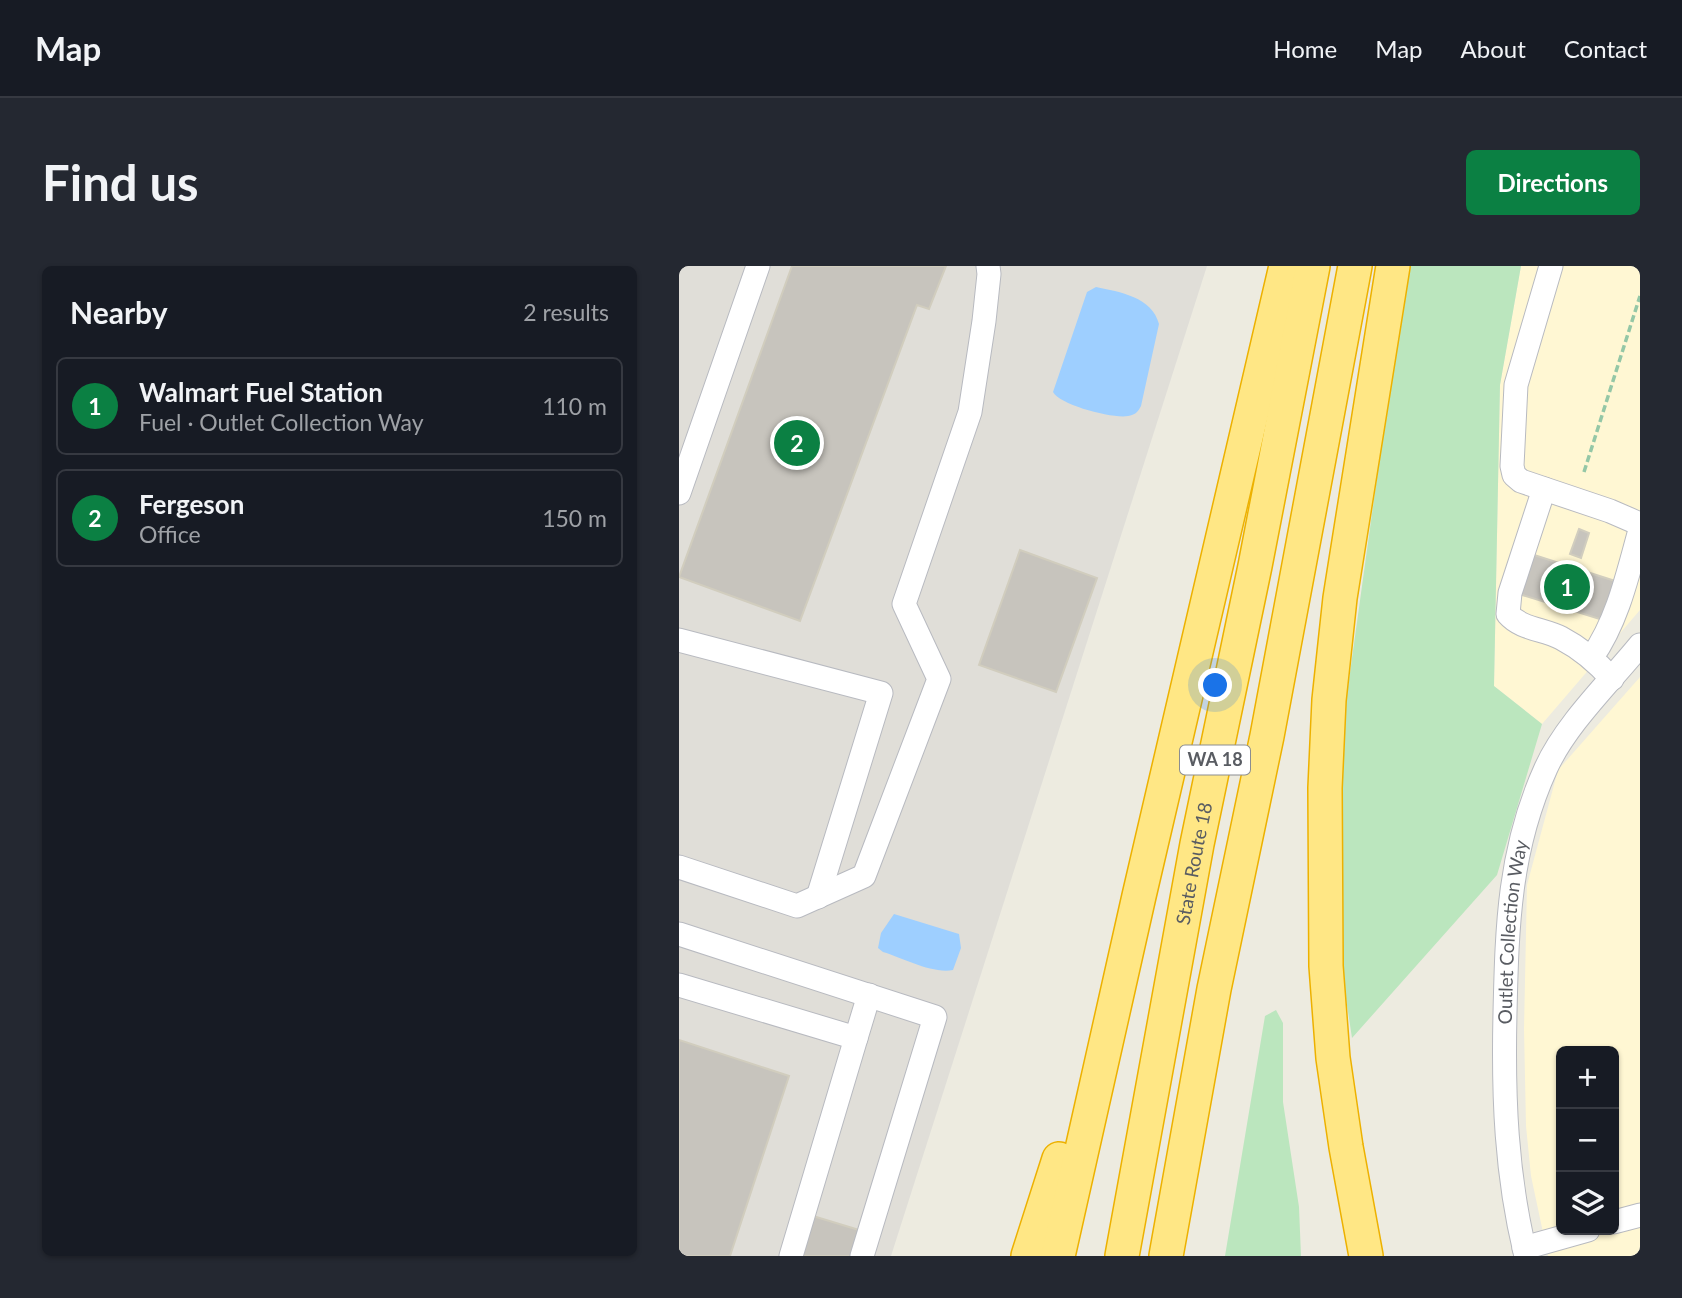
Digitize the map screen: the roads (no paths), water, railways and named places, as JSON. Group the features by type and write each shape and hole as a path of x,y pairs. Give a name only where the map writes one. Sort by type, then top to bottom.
{"highway":[{"path":"1058,1256 1286,266"},
{"name":"State Route 18","path":"1122,1256 1197,844 1255,566 1313,266"},
{"name":"WA 18","path":"1166,1256 1214,989 1272,710 1355,266"},
{"path":"1366,1256 1333,1058 1326,966 1325,788 1329,700 1340,598 1393,266"},
{"path":"1185,1256 1238,923 1240,864"},
{"path":"1028,1256 1139,896"}],"street":[{"path":"679,493 758,266"},
{"path":"679,867 797,906 864,876 939,678 904,604 970,412 984,321 988,266"},
{"path":"1551,266 1516,385 1512,466 1514,475 1521,481 1640,524"},
{"path":"1544,489 1510,593 1508,614 1515,622 1560,637 1591,657 1612,679"},
{"path":"1591,657 1602,642 1622,596 1640,530"},
{"path":"679,640 881,692 818,897"},
{"name":"Outlet Collection Way","path":"1525,1252 1511,1190 1504,1044 1506,950 1512,885 1521,832 1547,765 1569,731 1640,645"},
{"path":"679,934 935,1017 862,1256"},
{"path":"679,985 856,1038"},
{"path":"791,1256 869,995"},
{"path":"1619,1221 1640,1215"},
{"path":"1525,1252 1574,1235"}],"water":[{"path":"1096,287 1134,297 1150,308 1159,324 1141,406 1130,416 1087,410 1066,402 1053,392 1087,292"},
{"path":"894,914 959,934 961,948 953,970 927,968 878,948 881,933"}],"place":[{"name":"Fergeson","path":"797,443"},
{"name":"Walmart Fuel Station","path":"1567,587"}]}
